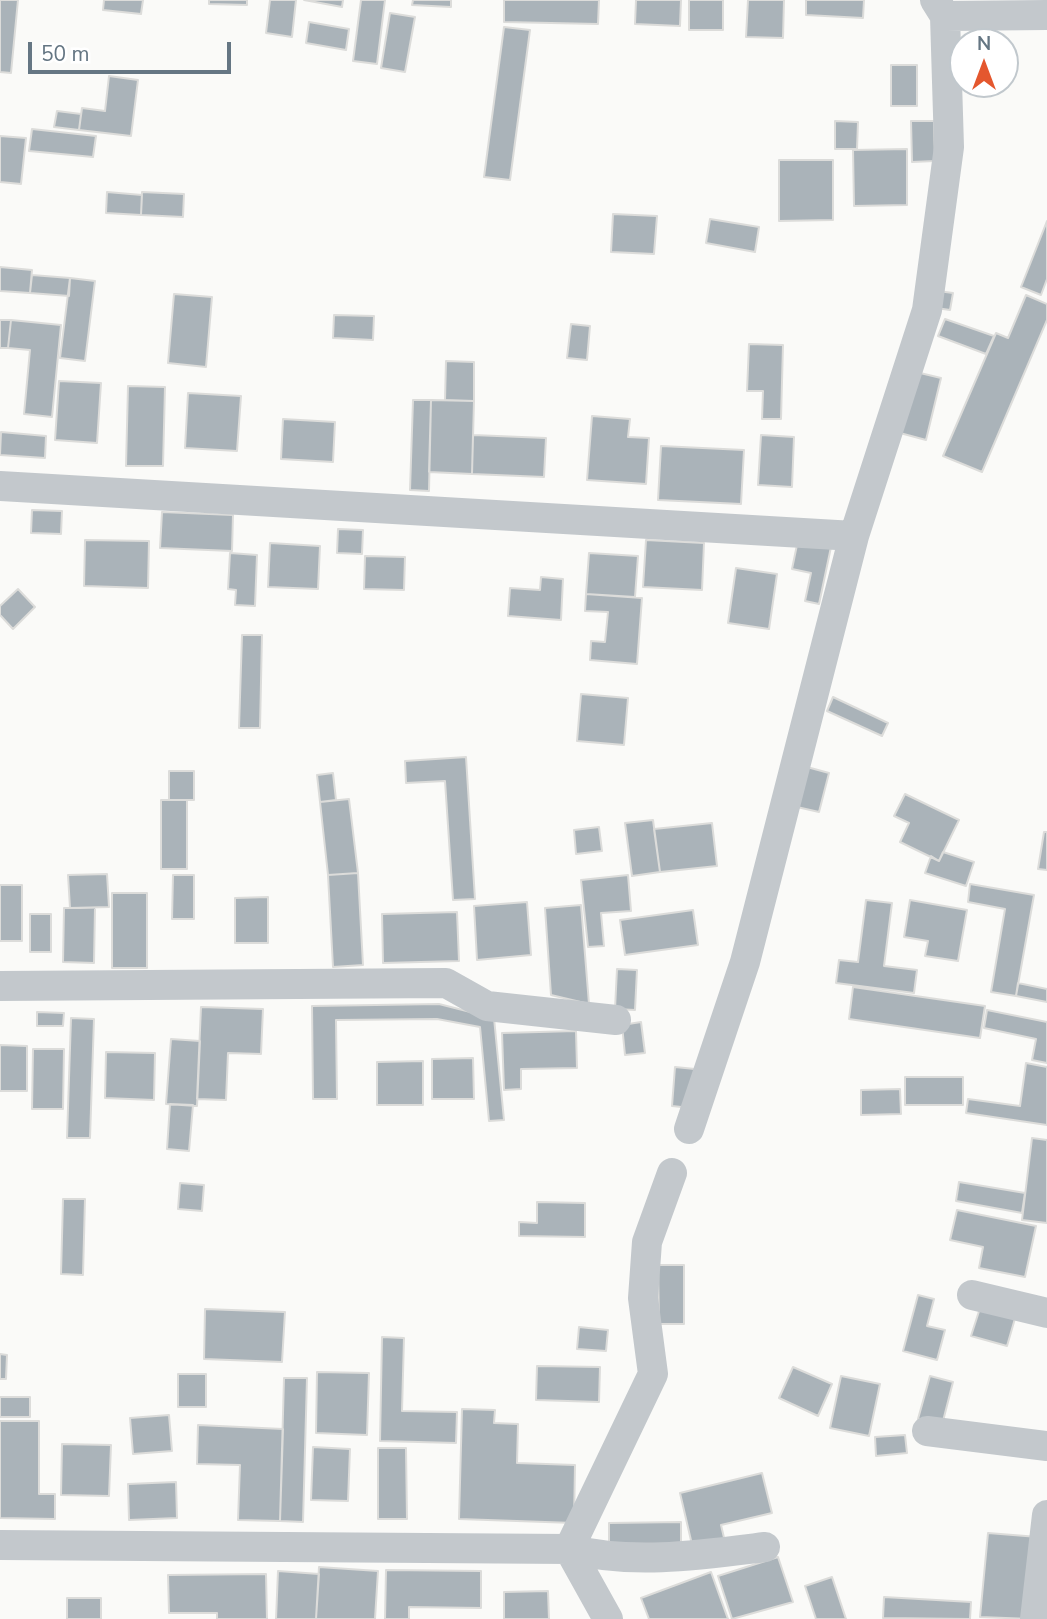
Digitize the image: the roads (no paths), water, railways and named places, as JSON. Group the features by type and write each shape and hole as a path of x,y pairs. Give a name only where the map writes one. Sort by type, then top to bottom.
{"street":[{"path":"689,1129 745,962 854,537 927,310 948,147 940,8 1047,15"},
{"path":"0,486 854,537"},
{"path":"0,986 446,983 487,1006 615,1020"},
{"path":"569,1549 653,1374 643,1298 647,1241 672,1173"},
{"path":"972,1295 1047,1313"},
{"path":"927,1431 1047,1446"},
{"path":"1035,1619 1047,1515"},
{"path":"0,1545 569,1549 592,1555 680,1558 765,1547"},
{"path":"569,1549 608,1619"}]}
